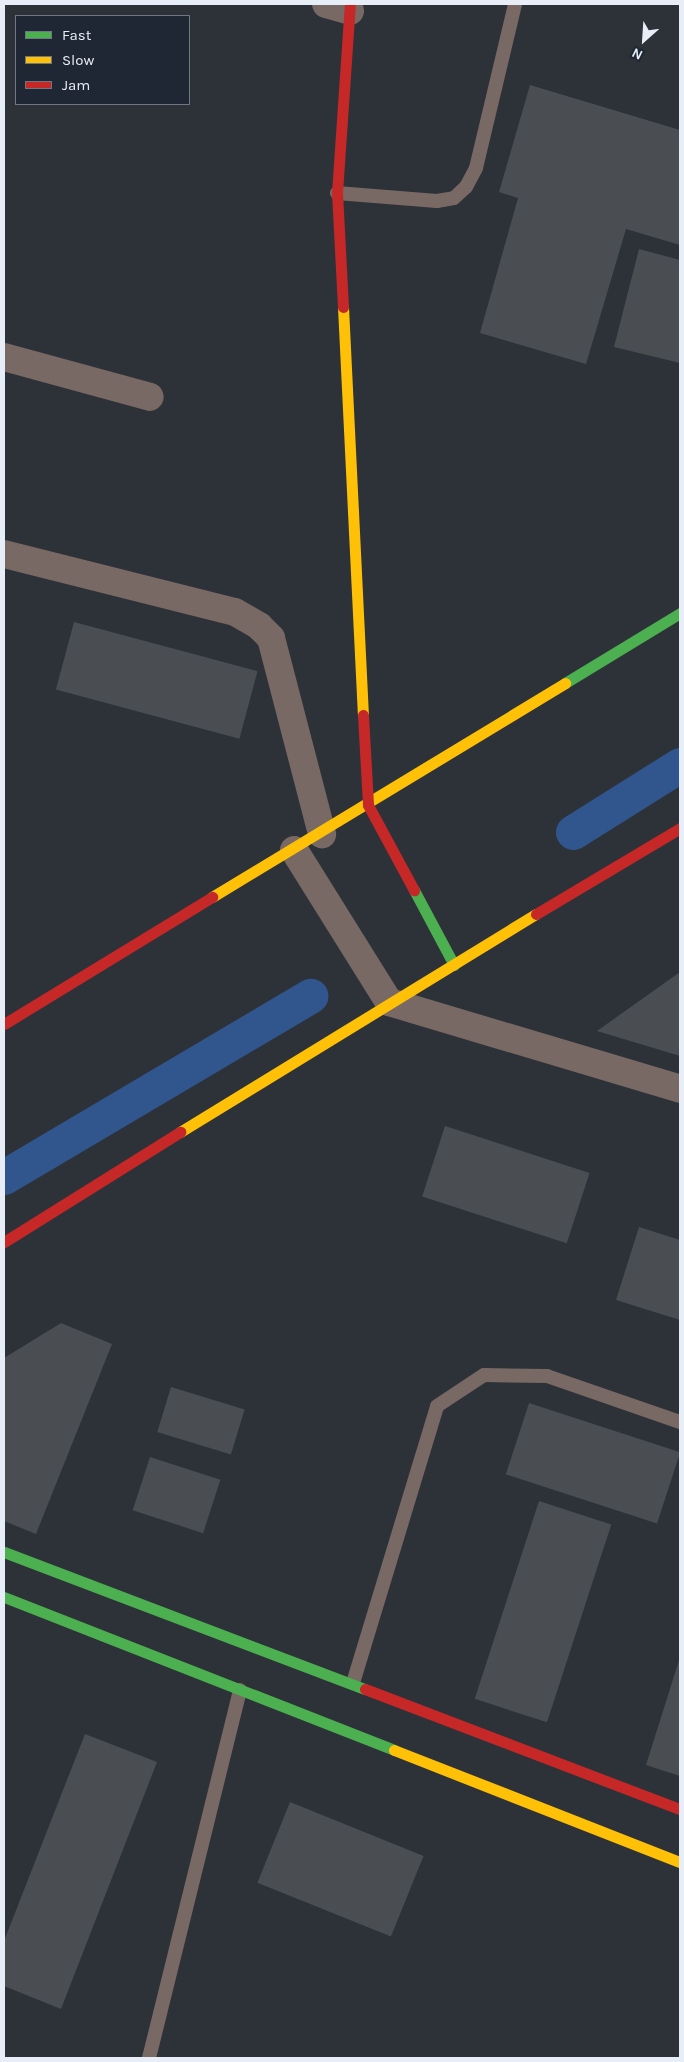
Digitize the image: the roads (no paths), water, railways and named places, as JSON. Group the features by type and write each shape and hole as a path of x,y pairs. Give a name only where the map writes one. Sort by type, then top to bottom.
{"street":[{"path":"342,6 337,193 368,805 454,965"},
{"path":"4,357 150,397"},
{"path":"4,554 235,612 259,626 271,638 322,834"},
{"path":"4,1024 322,834 680,613"},
{"path":"4,1242 389,1002 454,965 680,828"},
{"path":"294,850 389,1002 680,1089"},
{"path":"4,1552 353,1682 680,1809"},
{"path":"4,1597 680,1862"}],"lane":[{"path":"337,193 438,201 454,198 466,187 476,168 515,4"},
{"path":"663,839 680,844"},
{"path":"353,1682 437,1406 484,1375 547,1376 680,1422"},
{"path":"149,2058 240,1690"}],"waterway":[{"path":"573,832 680,765"},
{"path":"4,1177 310,996"}]}
